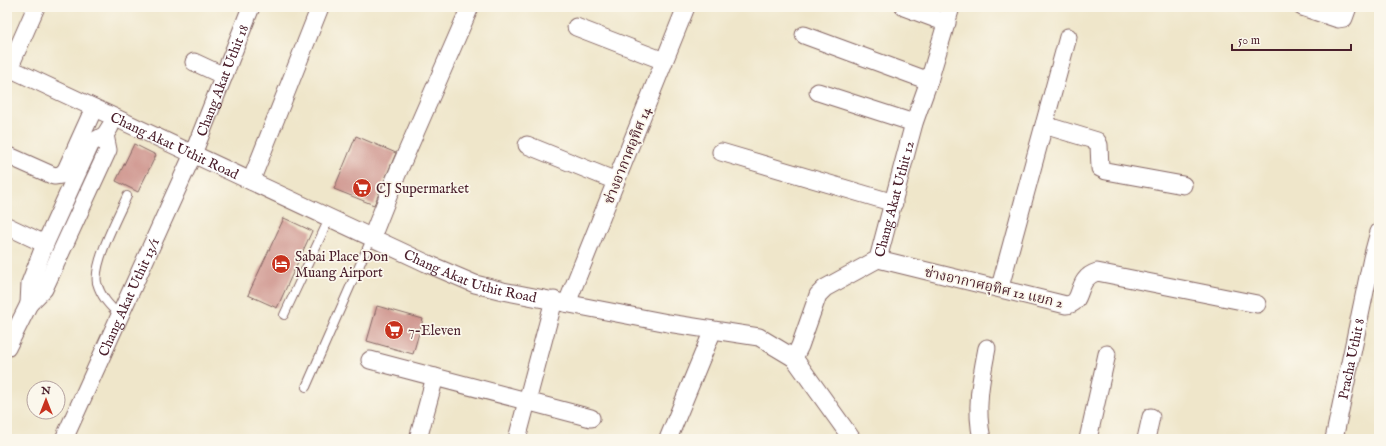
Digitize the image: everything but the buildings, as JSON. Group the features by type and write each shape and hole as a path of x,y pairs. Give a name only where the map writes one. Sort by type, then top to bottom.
{"street":[{"path":"8,69 36,7"},
{"name":"Chang Akat Uthit 18","path":"193,154 251,7"},
{"path":"251,181 320,7"},
{"path":"372,237 395,179 470,7"},
{"name":"ช่างอากาศอุทิศ 14","path":"517,439 527,401 561,301 616,181 686,7"},
{"path":"904,7 949,15"},
{"path":"1302,7 1338,19 1344,18 1348,7"},
{"name":"Chang Akat Uthit 12","path":"794,358 800,346 818,295 825,288 878,259 914,123 949,15"},
{"path":"576,27 664,61"},
{"path":"804,35 929,80"},
{"path":"1000,287 1068,37"},
{"path":"194,62 224,76"},
{"name":"Chang Akat Uthit Road","path":"8,69 475,284 713,330 759,337 794,358 852,439"},
{"path":"818,92 914,123"},
{"path":"7,155 54,176 61,175 66,170 94,108"},
{"path":"29,304 30,283 45,244 91,143 105,135 115,118"},
{"path":"1044,125 1097,141 1099,145 1100,168 1106,171 1182,185"},
{"path":"7,348 29,304 44,289 108,150 105,135"},
{"path":"527,145 616,181"},
{"path":"721,152 894,203"},
{"name":"Chang Akat Uthit 13/1","path":"64,439 193,154"},
{"path":"7,226 45,244"},
{"name":"Pracha Uthit 8","path":"1334,439 1375,258 1379,232"},
{"name":"ช่างอากาศอุทิศ 12 แยก 2","path":"878,259 1000,287 1066,305 1072,304 1076,301 1084,280 1090,275 1098,272 1257,304"},
{"path":"668,439 713,330"},
{"path":"982,439 978,408 979,388 987,348"},
{"path":"1088,439 1108,354"},
{"path":"370,360 592,418"},
{"path":"418,439 435,377"},
{"path":"1146,439 1151,417"}],"lane":[{"path":"119,316 104,299 97,282 98,263 126,196"},
{"path":"284,316 330,217"},
{"path":"306,387 372,237"}],"place":[{"name":"CJ Supermarket","path":"362,188"},
{"name":"Sabai Place Don Muang Airport","path":"281,264"},
{"name":"7-Eleven","path":"394,330"}]}
